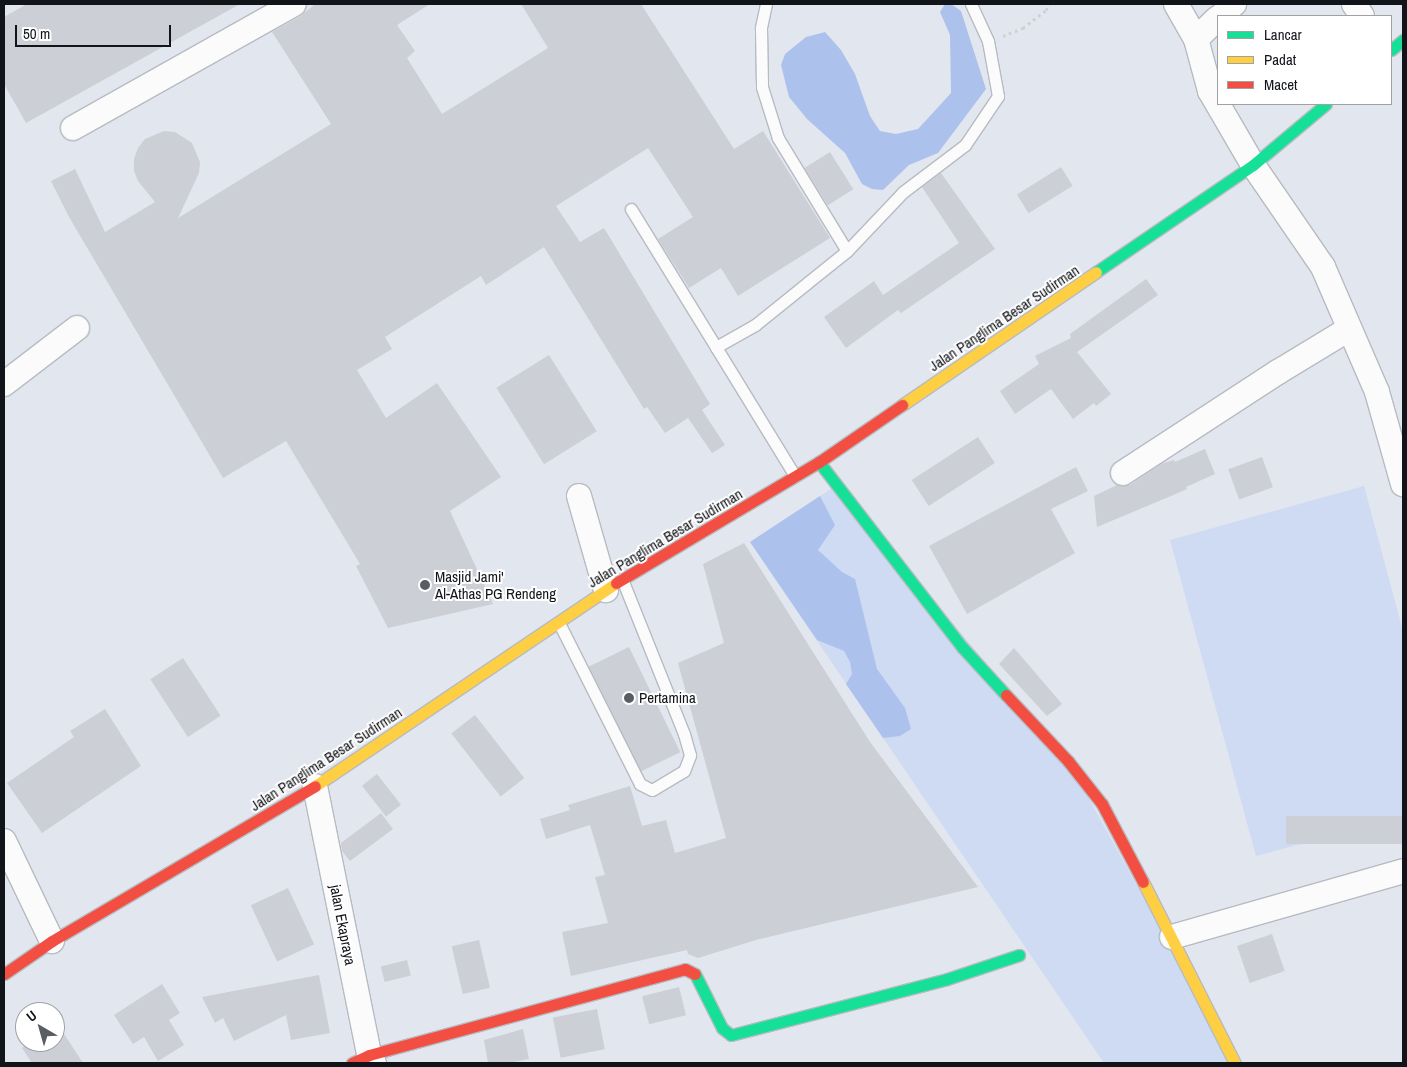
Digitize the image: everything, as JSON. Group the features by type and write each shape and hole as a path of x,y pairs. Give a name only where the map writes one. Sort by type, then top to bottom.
{"main road":[{"path":"1392,49 1403,40"},
{"name":"Jalan Panglima Besar Sudirman","path":"4,974 52,941 315,786 559,623 614,584 819,462 1253,165 1325,105"},
{"path":"819,462 962,647 1068,761 1102,804 1172,937 1235,1063"},
{"path":"365,1061 685,969 695,974 722,1028 731,1035 947,979 1019,955"}],"street":[{"path":"74,128 294,4"},
{"path":"1176,4 1196,39 1210,91 1217,103"},
{"path":"1221,15 1234,4"},
{"path":"1354,4 1361,15"},
{"path":"1196,39 1217,19"},
{"path":"1218,105 1253,165 1323,267 1377,392 1403,484"},
{"path":"4,384 77,328"},
{"path":"1123,474 1278,372 1349,329"},
{"path":"579,496 614,584"},
{"name":"jalan Ekapraya","path":"315,786 365,1061"},
{"path":"4,841 52,941"},
{"path":"1172,937 1403,871"}],"lane":[{"path":"766,4 761,28 762,87 778,138 847,251"},
{"path":"716,347 755,324 847,251 903,192 965,145 998,96 988,41 971,4"},
{"path":"631,209 796,477"},
{"path":"559,623 640,784 652,790 684,771 690,755 684,734 614,584"}],"path":[{"path":"988,41 1022,28 1046,10 1050,4"}],"shaded area":[{"path":"945,4 951,4 961,11 986,89 938,153 909,165 883,190 872,189 862,184 845,153 807,119 789,97 781,65 785,54 806,37 825,32 841,50 855,74 870,116 880,131 896,134 918,129 951,93 950,35 940,12"},
{"path":"837,485 1068,761 1235,1063 1104,1063 750,542"},
{"path":"1364,486 1403,631 1403,816 1256,856 1170,540"},
{"path":"820,496 835,525 818,550 842,572 855,579 877,669 905,708 911,729 900,736 883,738 846,684 852,674 850,662 844,651 817,640 750,542"}],"building":[{"path":"27,4 240,4 26,123 4,84 4,17"},
{"path":"315,4 430,4 397,25 415,51 407,58 442,114 548,48 521,4 641,4 734,149 763,131 830,238 738,296 721,268 689,288 658,239 693,217 648,148 556,206 580,242 604,228 710,404 702,410 725,445 712,453 688,418 665,433 647,407 644,409 544,247 486,285 481,276 385,337 392,349 357,370 386,418 437,383 501,477 450,511 493,604 388,628 356,566 360,564 286,441 223,478 69,217 51,181 75,169 105,232 155,202 138,181 134,171 134,159 138,148 145,139 164,131 175,132 192,143 200,162 199,173 178,218 331,124 272,32 301,16"},
{"path":"830,152 853,189 828,205 805,168"},
{"path":"1061,167 1073,186 1029,213 1017,195"},
{"path":"941,173 995,249 901,313 898,310 846,348 824,317 874,281 883,295 959,243 922,187"},
{"path":"1146,279 1158,295 1077,352 1111,394 1096,406 1094,403 1073,419 1051,389 1015,414 1000,391 1039,364 1035,356 1071,338 1070,334"},
{"path":"549,355 597,431 544,464 496,388"},
{"path":"978,437 995,463 929,506 912,480"},
{"path":"1205,449 1215,474 1186,487 1187,489 1097,527 1094,496 1117,485 1130,485 1161,464 1174,460 1175,462"},
{"path":"1262,457 1273,487 1239,499 1228,469"},
{"path":"1076,467 1088,491 1051,509 1075,553 967,614 929,546"},
{"path":"744,543 870,742 978,887 756,940 698,958 688,954 687,950 571,976 562,932 608,923 595,877 605,875 590,825 546,839 540,819 570,810 568,805 630,786 642,826 666,820 675,853 726,838 678,663 724,643 703,564"},
{"path":"629,647 680,752 640,772 589,667"},
{"path":"1014,648 1062,704 1047,716 999,664"},
{"path":"183,658 221,716 188,737 150,679"},
{"path":"105,709 141,766 42,833 7,783 74,737 70,731"},
{"path":"475,715 524,778 501,797 451,733"},
{"path":"377,774 401,805 386,816 362,786"},
{"path":"381,813 393,829 350,861 342,851 341,843"},
{"path":"1286,816 1403,816 1403,844 1286,844"},
{"path":"288,888 314,944 277,962 251,905"},
{"path":"1272,934 1285,971 1250,983 1237,946"},
{"path":"479,940 490,988 463,994 452,946"},
{"path":"407,960 411,976 385,982 381,967"},
{"path":"319,975 330,1033 291,1040 286,1015 234,1041 223,1018 215,1023 202,997"},
{"path":"162,984 180,1013 169,1020 184,1045 158,1061 144,1037 133,1044 114,1015"},
{"path":"679,987 686,1015 649,1024 642,996"},
{"path":"597,1009 605,1049 561,1058 553,1018"},
{"path":"523,1029 529,1059 509,1063 488,1063 484,1040"},
{"path":"65,1035 83,1063 32,1063 25,1052 65,1052"}],"traffic: fast":[{"path":"1392,49 1403,40"},
{"path":"1096,272 1253,165 1325,105"},
{"path":"819,462 962,647 1006,695"},
{"path":"695,974 722,1028 731,1035 947,979 1019,955"}],"traffic: slow":[{"path":"902,405 1096,272"},
{"path":"315,786 616,583"},
{"path":"1143,882 1235,1063"}],"traffic: jam":[{"path":"616,583 819,462 902,405"},
{"path":"1006,695 1068,761 1102,804 1143,882"},
{"path":"4,974 52,941 315,786"},
{"path":"352,1063 369,1055 685,969 695,974"}],"place":[{"name":"Masjid Jami' Al-Athas PG Rendeng","path":"425,585"},
{"name":"Pertamina","path":"629,698"}]}
